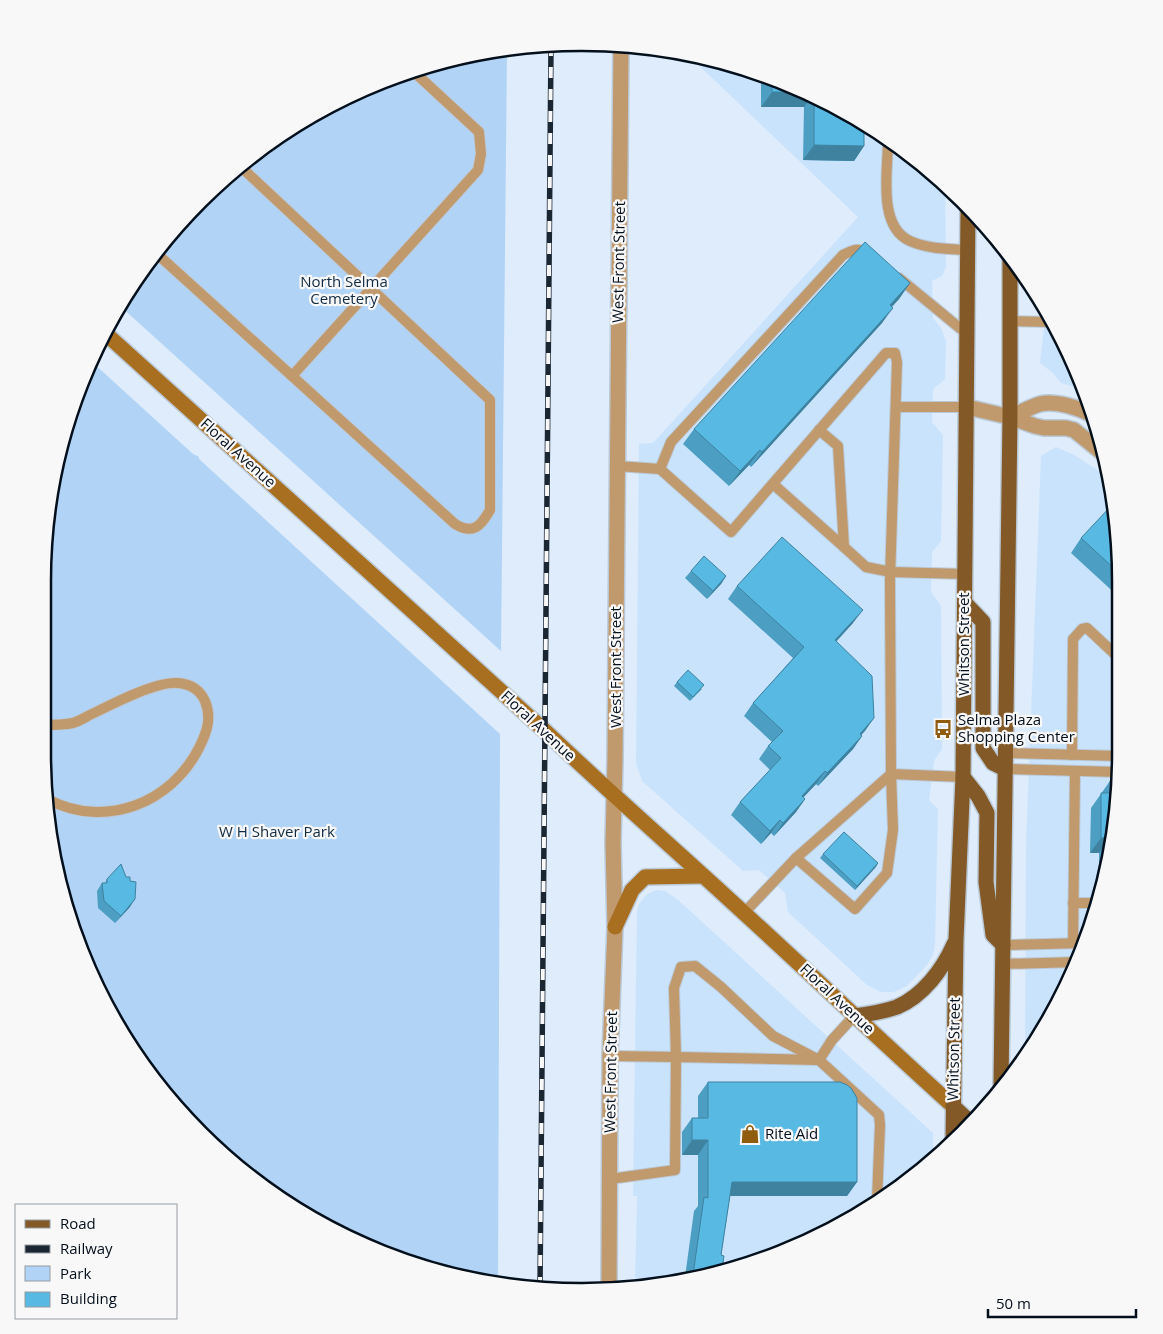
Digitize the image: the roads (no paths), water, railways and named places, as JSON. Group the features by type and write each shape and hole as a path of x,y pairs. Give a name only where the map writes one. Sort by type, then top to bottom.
{"main road":[{"name":"Whitson Street","path":"953,1130 956,940 963,776 968,220"},
{"path":"1001,1076 1010,417 1010,270"},
{"name":"Floral Avenue","path":"111,338 531,718 702,876 744,912 965,1117"},
{"path":"965,603 983,622 983,748 993,762 1005,769"},
{"path":"963,776 978,796 987,813 986,882 993,935 1003,945"},
{"path":"616,928 632,890 645,877 702,876"},
{"path":"854,1016 887,1010 908,1001 937,972 956,940"}],"street":[{"name":"West Front Street","path":"609,1282 610,1056 616,928 613,842 621,53"},
{"path":"1010,417 1041,404 1060,404 1084,411"},
{"path":"967,407 1010,417 1044,428 1074,430 1095,447"}],"lane":[{"path":"292,376 478,170 481,154 479,132 419,77"},
{"path":"888,149 887,208 894,226 909,240 919,244 968,250"},
{"path":"162,258 455,524 464,530 474,529 484,522 490,510 490,400 246,172"},
{"path":"660,469 672,442 843,255 854,248 864,250 878,262"},
{"path":"893,273 967,334"},
{"path":"1010,321 1044,322"},
{"path":"617,466 660,469 731,532 886,353 896,353 891,572 891,774 893,830 887,873 854,909 796,858"},
{"path":"896,407 967,407"},
{"path":"819,430 838,446 844,547"},
{"path":"773,484 866,567 891,572 965,574"},
{"path":"1072,754 1073,639 1082,629 1087,628 1112,651"},
{"path":"51,725 73,723 145,690 168,682 190,685 197,690 203,697 209,715 205,737 187,768 179,778 153,798 125,808 94,813 61,806 54,802"},
{"path":"1005,753 1112,756"},
{"path":"1005,769 1111,772"},
{"path":"1003,945 1073,944 1075,771"},
{"path":"744,912 796,858 891,774 963,776"},
{"path":"1073,902 1090,903"},
{"path":"1003,964 1066,966"},
{"path":"610,1179 675,1170 676,1057 674,988 681,967 694,966 721,987 773,1036 819,1060 879,1115 877,1192"},
{"path":"819,1060 832,1040 854,1016"},
{"path":"610,1056 819,1060"}],"railway":[{"path":"540,1281 551,52"}],"place":[{"name":"Selma Plaza Shopping Center","path":"943,729"},
{"name":"Rite Aid","path":"750,1134"}],"park label":[{"name":"North Selma Cemetery","path":"344,290"},
{"name":"W H Shaver Park","path":"277,832"}]}
